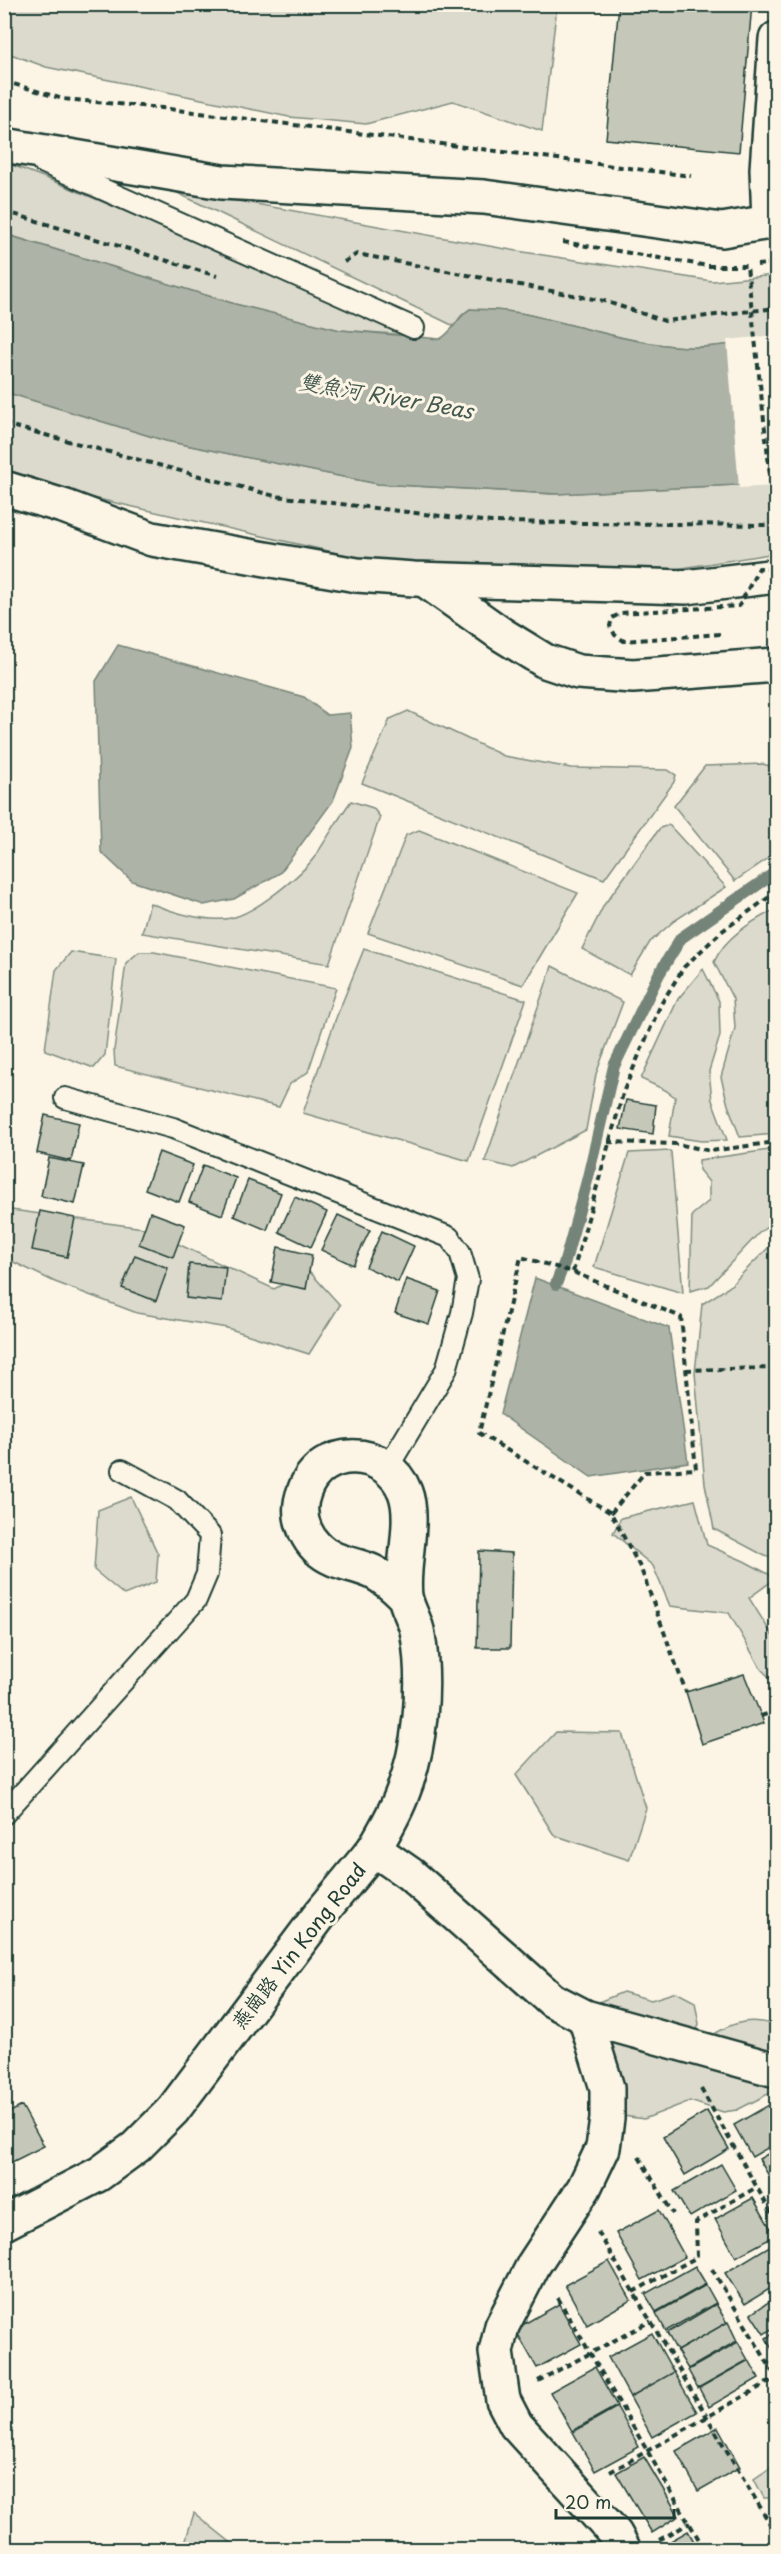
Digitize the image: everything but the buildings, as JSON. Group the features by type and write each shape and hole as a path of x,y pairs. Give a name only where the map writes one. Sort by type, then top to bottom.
{"street":[{"path":"6,145 222,182 484,197 722,230 773,221 767,169 776,39"},
{"path":"4,488 66,507 152,539 357,575 425,580 686,587 777,576"},
{"path":"425,580 545,662 578,672 633,676 777,665"},
{"path":"374,1849 402,1794 414,1750 420,1703 421,1667 418,1633 405,1597 408,1504 398,1478 388,1467 373,1459 357,1456 342,1457 327,1463 315,1472 305,1486 301,1499 300,1513 304,1528 312,1543 322,1553 373,1572 391,1583 405,1597"},
{"name":"燕崗路 Yin Kong Road","path":"4,2223 99,2174 136,2147 172,2110 322,1912 374,1849 410,1874 552,2000 585,2018 675,2040 777,2070"},
{"path":"585,2018 607,2088 607,2119 603,2148 578,2197 537,2260 502,2326 496,2352 503,2400 516,2425 615,2534 638,2547"}],"lane":[{"path":"6,145 414,328"},
{"path":"65,1098 172,1128 449,1237 460,1252 468,1279 462,1313 446,1370 388,1467"},
{"path":"4,1814 196,1600 207,1574 210,1535 177,1500 122,1470"}],"path":[{"path":"4,81 63,99 162,108 691,176"},
{"path":"4,211 218,277"},
{"path":"563,242 708,266 777,263"},
{"path":"309,281 357,255 604,301 665,321 777,308"},
{"path":"747,266 777,529"},
{"path":"4,424 275,496 491,522 777,524"},
{"path":"720,634 624,640 615,635 610,626 612,618 621,613 740,606 759,568 777,570"},
{"path":"573,1272 624,1090 661,1004 684,967 722,932 777,892"},
{"path":"608,1142 677,1144 711,1151 777,1142"},
{"path":"611,1513 645,1472 696,1469 681,1317 573,1272 522,1257 479,1433 611,1513 641,1569 686,1692"},
{"path":"686,1370 771,1368 777,1373"},
{"path":"761,1716 777,1711"},
{"path":"675,2040 777,2221"},
{"path":"633,2292 697,2257 696,2222 757,2187"},
{"path":"578,2197 777,2534"},
{"path":"537,2260 705,2550"},
{"path":"576,2490 777,2377 712,2269"},
{"path":"503,2400 651,2321"},
{"path":"638,2547 690,2523"},
{"path":"766,2550 777,2543"}],"shaded area":[{"path":"4,5 557,5 542,131 453,101 366,124 289,117 46,67 5,52"},
{"path":"4,162 421,336 340,330 235,304 5,234"},
{"path":"167,188 517,251 712,281 776,275 776,338 708,347 686,347 623,338 520,313 470,309 454,326"},
{"path":"5,392 166,441 378,484 551,494 776,483 776,553 676,569 368,560 85,496 5,469"},
{"path":"408,711 504,756 571,768 668,770 676,775 674,782 604,879 362,783 390,719"},
{"path":"763,764 776,768 776,853 735,881 674,806 705,766"},
{"path":"351,801 373,808 380,817 329,964 142,933 150,903 190,916 222,919 241,915 265,901 310,863"},
{"path":"669,825 726,887 674,921 650,942 630,975 582,949 604,905 660,828"},
{"path":"419,830 578,893 523,985 368,933 406,835"},
{"path":"776,909 776,1134 740,1137 721,1077 735,1028 733,999 714,962 732,937 749,924"},
{"path":"364,949 526,1000 469,1161 303,1113 336,1018"},
{"path":"71,952 116,959 105,1055 94,1068 45,1050 56,970"},
{"path":"139,952 154,952 336,988 308,1072 290,1084 279,1107 115,1066 114,1050 126,963"},
{"path":"552,966 623,1002 596,1074 586,1130 513,1168 485,1161"},
{"path":"703,969 719,1001 720,1036 709,1071 712,1100 727,1140 701,1141 669,1136 675,1097 641,1079 678,999"},
{"path":"776,1149 776,1220 759,1233 709,1286 690,1291 692,1215 709,1201 709,1182 699,1170 699,1160"},
{"path":"670,1151 683,1293 594,1267 629,1153"},
{"path":"4,1209 144,1228 274,1289 309,1271 340,1305 309,1354 227,1328 137,1313 55,1282 5,1258"},
{"path":"776,1240 776,1559 765,1556 714,1529 705,1484 695,1373 702,1304 729,1287"},
{"path":"131,1497 158,1554 156,1582 124,1595 94,1570 98,1510"},
{"path":"695,1500 707,1545 776,1578 749,1598 776,1641 776,1684 761,1669 729,1613 670,1606 653,1566 613,1533 621,1518"},
{"path":"556,1732 622,1733 646,1808 629,1860 554,1835 516,1775"},
{"path":"623,1992 651,2000 676,1992 695,2002 699,2024 690,2050 720,2030 741,2022 764,2022 776,2026 776,2090 737,2110 723,2112 690,2101 644,2119 623,2116 584,2008"},
{"path":"776,2464 776,2498 764,2498 754,2479"},
{"path":"194,2513 239,2549 183,2549"}],"water":[{"name":"雙魚河 River Beas","path":"4,234 235,304 340,330 440,339 470,309 520,313 623,338 686,347 708,347 776,338 776,483 557,494 378,484 166,441 5,392"},
{"path":"118,645 304,697 327,715 350,713 353,748 333,801 280,873 234,899 204,905 132,881 101,852 96,681"},
{"path":"535,1278 669,1328 688,1462 591,1477 500,1414"}],"pier":[{"path":"776,335 776,486 739,488 727,340"}],"waterway":[{"path":"556,1284 565,1261 587,1181 614,1066 659,974 681,938 776,872"}]}
